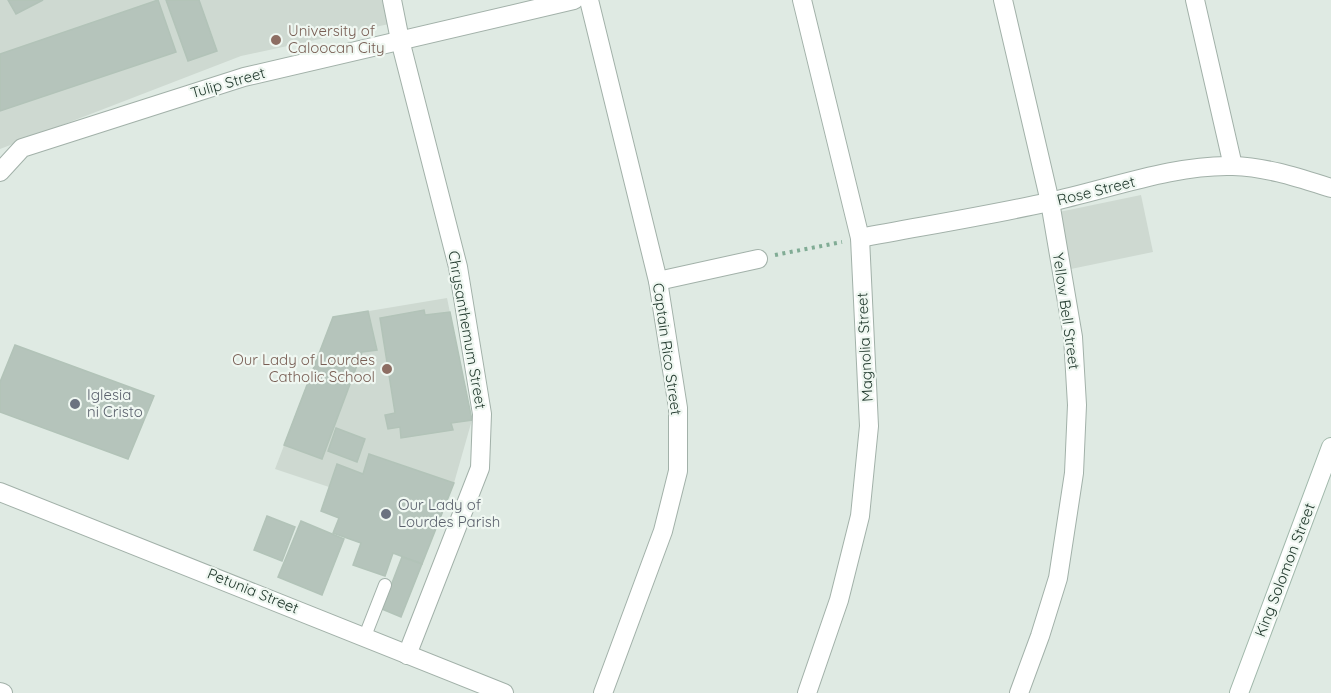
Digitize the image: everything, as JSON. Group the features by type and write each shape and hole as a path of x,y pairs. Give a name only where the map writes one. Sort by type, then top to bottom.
{"street":[{"name":"Chrysanthemum Street","path":"392,0 400,40 458,267 482,414 480,468 407,655"},
{"name":"Tulip Street","path":"0,172 22,148 244,76 574,0"},
{"name":"Captain Rico Street","path":"589,0 658,280 678,408 678,471 663,531 603,693"},
{"name":"Magnolia Street","path":"802,0 860,238 869,426 861,508 838,600 807,693"},
{"name":"Yellow Bell Street","path":"1003,0 1050,202 1072,338 1077,405 1074,473 1058,578 1019,693"},
{"path":"1195,0 1233,166"},
{"name":"Rose Street","path":"860,238 1050,202 1205,167 1233,166 1268,169 1331,188"},
{"path":"658,280 758,259"},
{"name":"King Solomon Street","path":"1239,693 1331,447"},
{"name":"Petunia Street","path":"0,492 504,693"}],"lane":[{"path":"365,636 385,585"}],"path":[{"path":"758,259 860,238"}],"shaded area":[{"path":"0,0 384,0 389,24 241,56 0,149"},
{"path":"1141,195 1153,252 1071,269 1059,212"},
{"name":"Our Lady of Lourdes Catholic School","path":"447,298 472,420 454,483 370,454 363,474 337,464 329,487 275,469 333,317"}],"building":[{"path":"8,0 43,0 16,14"},
{"path":"158,0 176,52 0,111 0,54"},
{"path":"166,0 199,0 217,51 188,61"},
{"path":"424,310 425,315 450,312 472,420 451,423 453,430 401,438 400,427 388,429 385,415 395,413 380,318"},
{"path":"368,311 377,350 362,352 322,459 284,445 333,317"},
{"name":"Iglesia ni Cristo","path":"15,345 154,396 128,459 0,412 0,382"},
{"path":"336,428 365,439 357,462 328,451"},
{"name":"Our Lady of Lourdes Parish","path":"369,454 454,483 422,564 393,553 385,576 353,565 361,543 333,533 339,518 321,511 337,464 363,474"},
{"path":"267,516 295,527 282,561 254,550"},
{"path":"301,521 344,539 322,595 278,577"},
{"path":"402,557 422,564 401,617 382,609"}],"place":[{"name":"University of Caloocan City","path":"276,40"},
{"name":"Our Lady of Lourdes Catholic School","path":"387,369"},
{"name":"Iglesia ni Cristo","path":"75,404"},
{"name":"Our Lady of Lourdes Parish","path":"386,514"}]}
